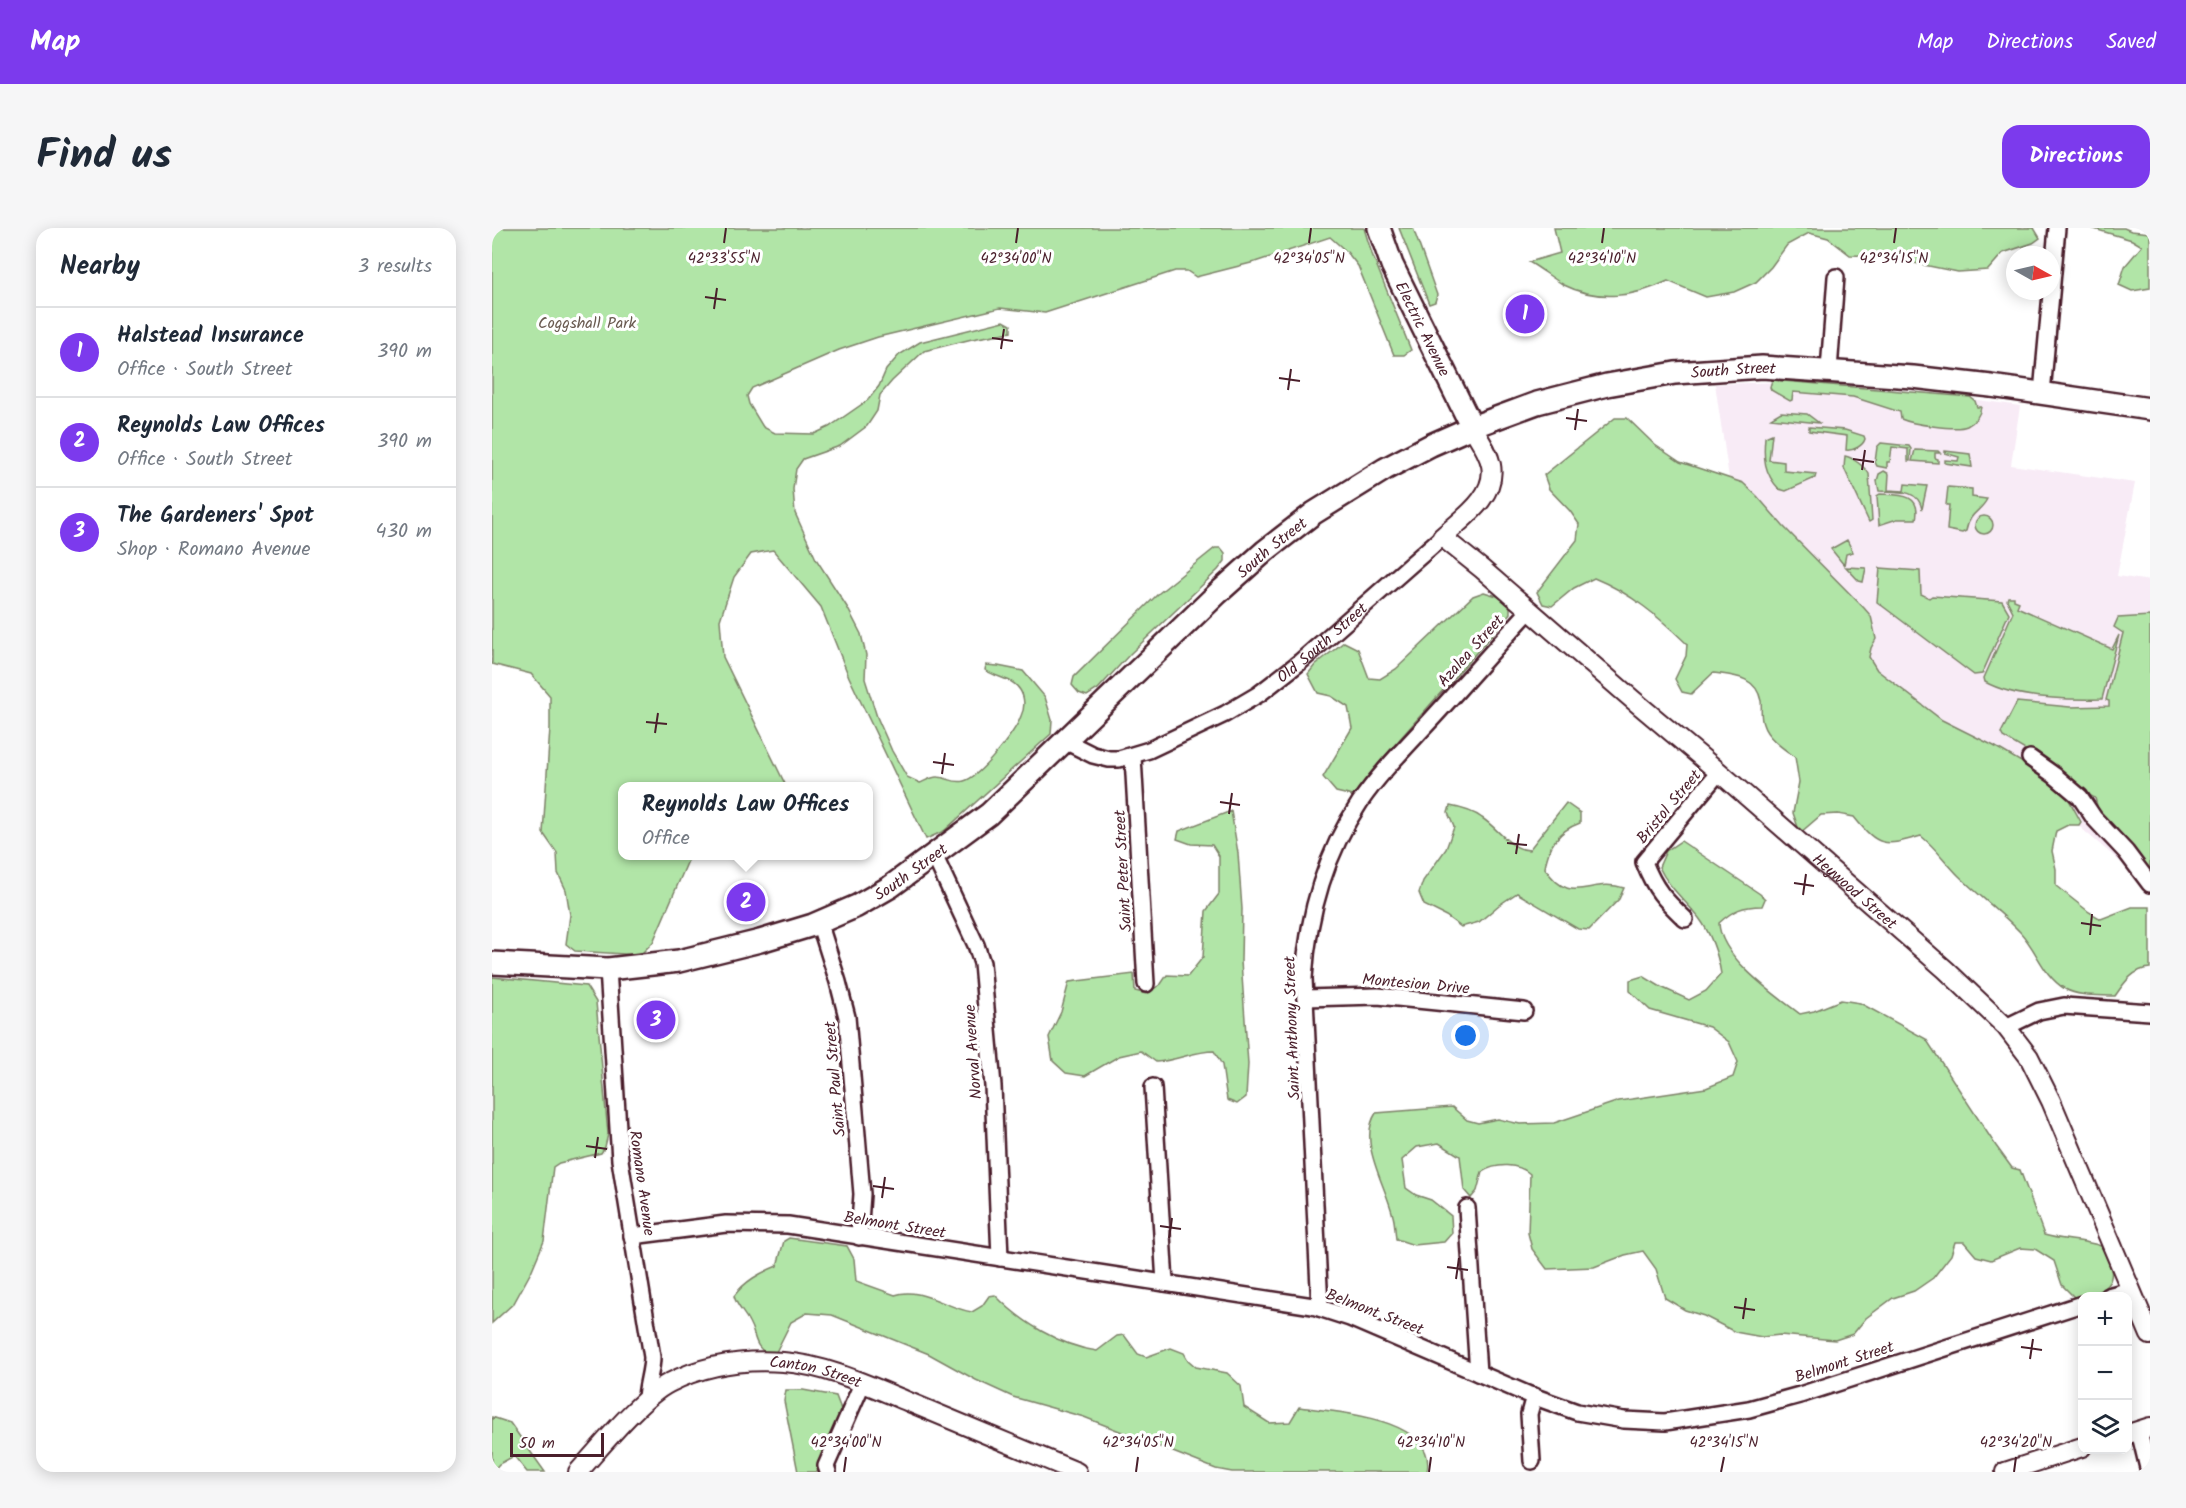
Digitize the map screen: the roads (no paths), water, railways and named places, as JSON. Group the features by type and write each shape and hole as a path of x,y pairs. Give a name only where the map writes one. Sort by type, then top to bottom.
{"main road":[{"name":"Electric Avenue","path":"1379,228 1392,265 1472,427"},
{"name":"South Street","path":"492,963 608,969 679,961 760,941 819,922 857,906 890,887 989,814 1218,592 1284,535 1314,513 1385,469 1472,427 1537,402 1606,385 1675,373 1735,368 1829,370 1924,378 2150,409"}],"street":[{"path":"2042,393 2057,228"},
{"path":"1829,370 1836,277"},
{"name":"Old South Street","path":"1065,741 1093,755 1108,759 1133,756 1188,733 1259,694 1300,662 1477,505 1490,485 1491,464 1472,427"},
{"name":"Heywood Street","path":"1442,537 1719,772 1946,970 2006,1027 2029,1057 2051,1101 2150,1335"},
{"name":"Azalea Street","path":"1436,714 1530,610"},
{"name":"Saint Anthony Street","path":"1320,1308 1305,998 1306,947 1311,916 1330,856 1361,801 1392,761 1436,714"},
{"name":"Saint Peter Street","path":"1133,756 1146,984"},
{"path":"2030,758 2080,797 2094,818 2126,852 2150,884"},
{"name":"Bristol Street","path":"1685,919 1661,896 1644,862 1719,772"},
{"name":"Norval Avenue","path":"934,855 976,945 982,963 993,1086 1000,1258"},
{"name":"Saint Paul Street","path":"819,922 847,1017 862,1194 859,1236"},
{"name":"Romano Avenue","path":"608,969 620,1160 652,1357 652,1373 646,1390 646,1400"},
{"name":"Montesion Drive","path":"1305,998 1378,996 1524,1011"},
{"path":"2006,1027 2039,1011 2064,1006 2150,1012"},
{"path":"1153,1087 1165,1283"},
{"path":"1467,1208 1478,1373"},
{"name":"Belmont Street","path":"632,1236 726,1224 766,1223 1320,1308 1360,1322 1478,1373 1577,1412 1624,1420 1665,1422 1703,1418 1749,1409 1800,1395 2078,1305"},
{"path":"2123,1292 2130,1290"},
{"name":"Canton Street","path":"578,1472 646,1400 667,1384 696,1371 723,1364 744,1362 785,1362 825,1371 1077,1472"},
{"path":"828,1472 826,1467 862,1384"},
{"path":"1532,1461 1529,1414 1534,1396"},
{"path":"2139,1431 2149,1472"},
{"path":"2005,1472 2078,1448"}],"place":[{"name":"Halstead Insurance","path":"1525,314"},
{"name":"Reynolds Law Offices","path":"746,902"},
{"name":"The Gardeners' Spot","path":"656,1020"}],"park label":[{"name":"Coggshall Park","path":"587,322"}]}
